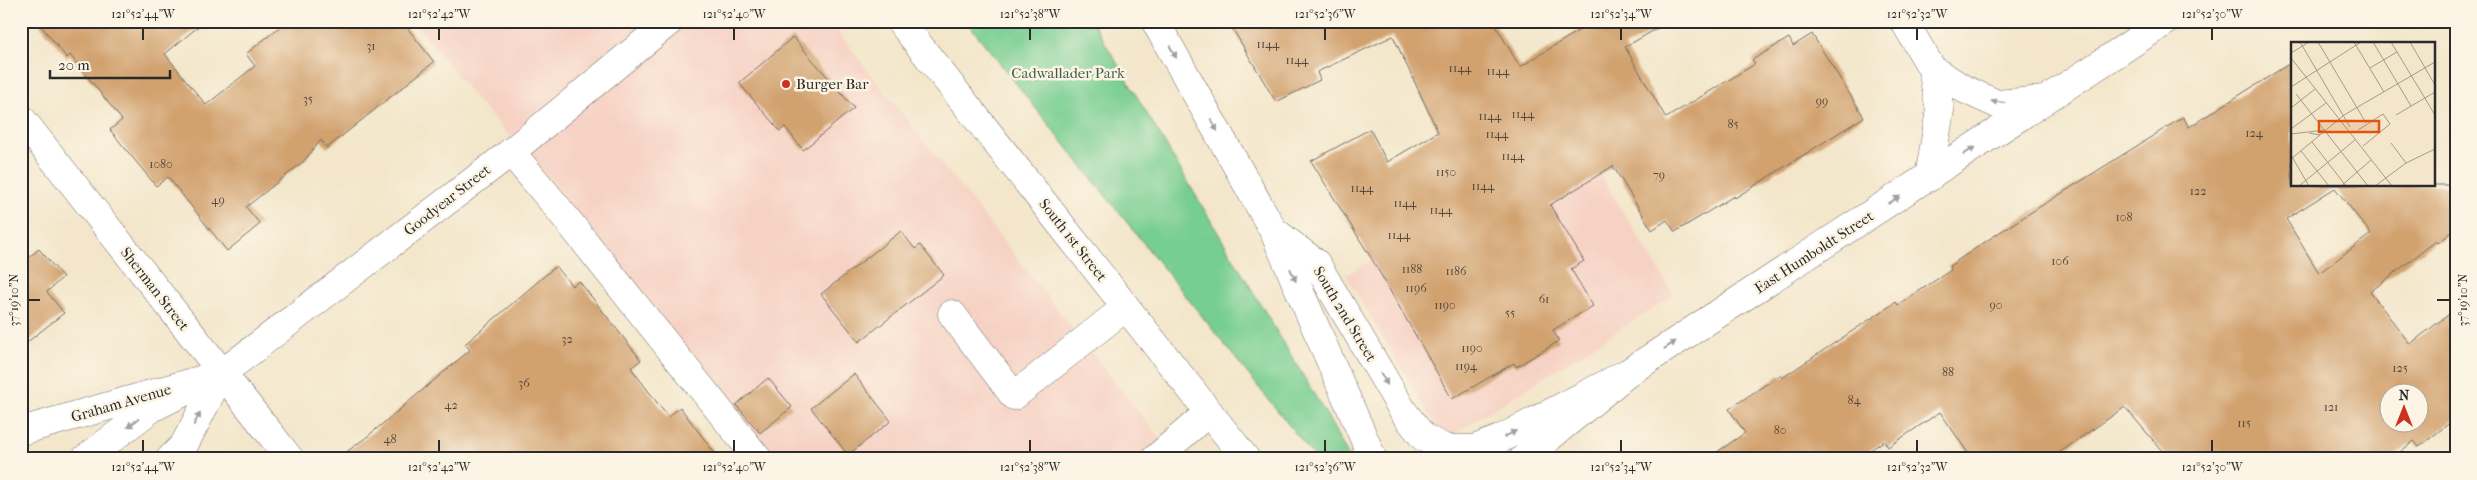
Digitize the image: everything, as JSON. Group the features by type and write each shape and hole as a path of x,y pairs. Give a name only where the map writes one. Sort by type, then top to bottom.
{"street":[{"name":"Goodyear Street","path":"85,459 152,408 221,374 511,152 670,21"},
{"name":"South 1st Street","path":"900,21 1246,459"},
{"name":"South 2nd Street","path":"1155,21 1273,230 1316,263 1403,411 1423,437 1446,449"},
{"path":"1904,21 1932,69 1940,110 1928,178"},
{"name":"East Humboldt Street","path":"1446,449 1474,449 1500,439 1629,372 2166,21"},
{"path":"1932,69 1964,89 1997,104 2047,100"},
{"name":"Sherman Street","path":"21,118 221,374 290,459"},
{"path":"511,152 758,459"},
{"path":"1273,230 1373,459"},
{"path":"952,314 1014,396 1126,307"},
{"path":"1523,459 1629,372"},
{"name":"Goodyear Street","path":"170,459 184,445 221,374"},
{"name":"Graham Avenue","path":"21,431 221,374"},
{"path":"1155,459 1209,412"}],"shaded area":[{"path":"414,21 829,21 1176,459 774,459 552,182 475,98"},
{"path":"1577,137 1674,295 1444,440 1346,275"}],"green space":[{"name":"Cadwallader Park","path":"966,21 1092,21 1327,416 1350,459 1316,459"}],"building":[{"path":"37,21 205,21 165,54 206,105 255,66 246,54 287,21 402,21 434,62 327,148 321,140 303,162 246,207 260,224 227,251 168,177 156,186 110,130 122,120 70,55 67,58"},
{"path":"1228,21 1493,21 1520,67 1594,21 1670,21 1625,47 1666,118 1755,64 1752,60 1789,38 1793,46 1812,34 1864,117 1735,198 1734,196 1675,232 1667,220 1652,230 1613,166 1550,205 1584,261 1571,269 1593,306 1553,330 1559,341 1516,367 1514,363 1452,399 1373,261 1311,161 1370,129 1387,162 1438,132 1393,36 1317,72 1320,80 1276,102"},
{"name":"Burger Bar","path":"793,37 854,108 803,150 785,127 780,131 739,83"},
{"path":"2291,63 2291,186 2456,185 2456,229 2438,243 2436,241 2370,292 2410,344 2456,309 2456,418 2419,447 2414,441 2391,459 2169,459 2125,407 2050,459 1972,459 1940,412 1888,447 1884,441 1857,459 1707,459 1745,433 1729,409 1780,375 1782,378 1896,302 1898,305 1951,270 1949,266 2183,117 2189,127","holes":["2335,188 2371,234 2319,273 2286,219"]},
{"path":"901,231 915,249 920,245 944,275 859,342 821,294"},
{"path":"39,249 63,277 47,292 64,313 21,347 21,260 23,262"},
{"path":"556,266 572,286 579,281 641,360 631,368 668,417 680,407 719,459 337,459 368,436 470,350 465,344"},
{"path":"854,374 891,421 848,455 811,408"},
{"path":"768,378 792,407 760,433 736,405"}],"place":[{"name":"Burger Bar","path":"786,84"}]}
